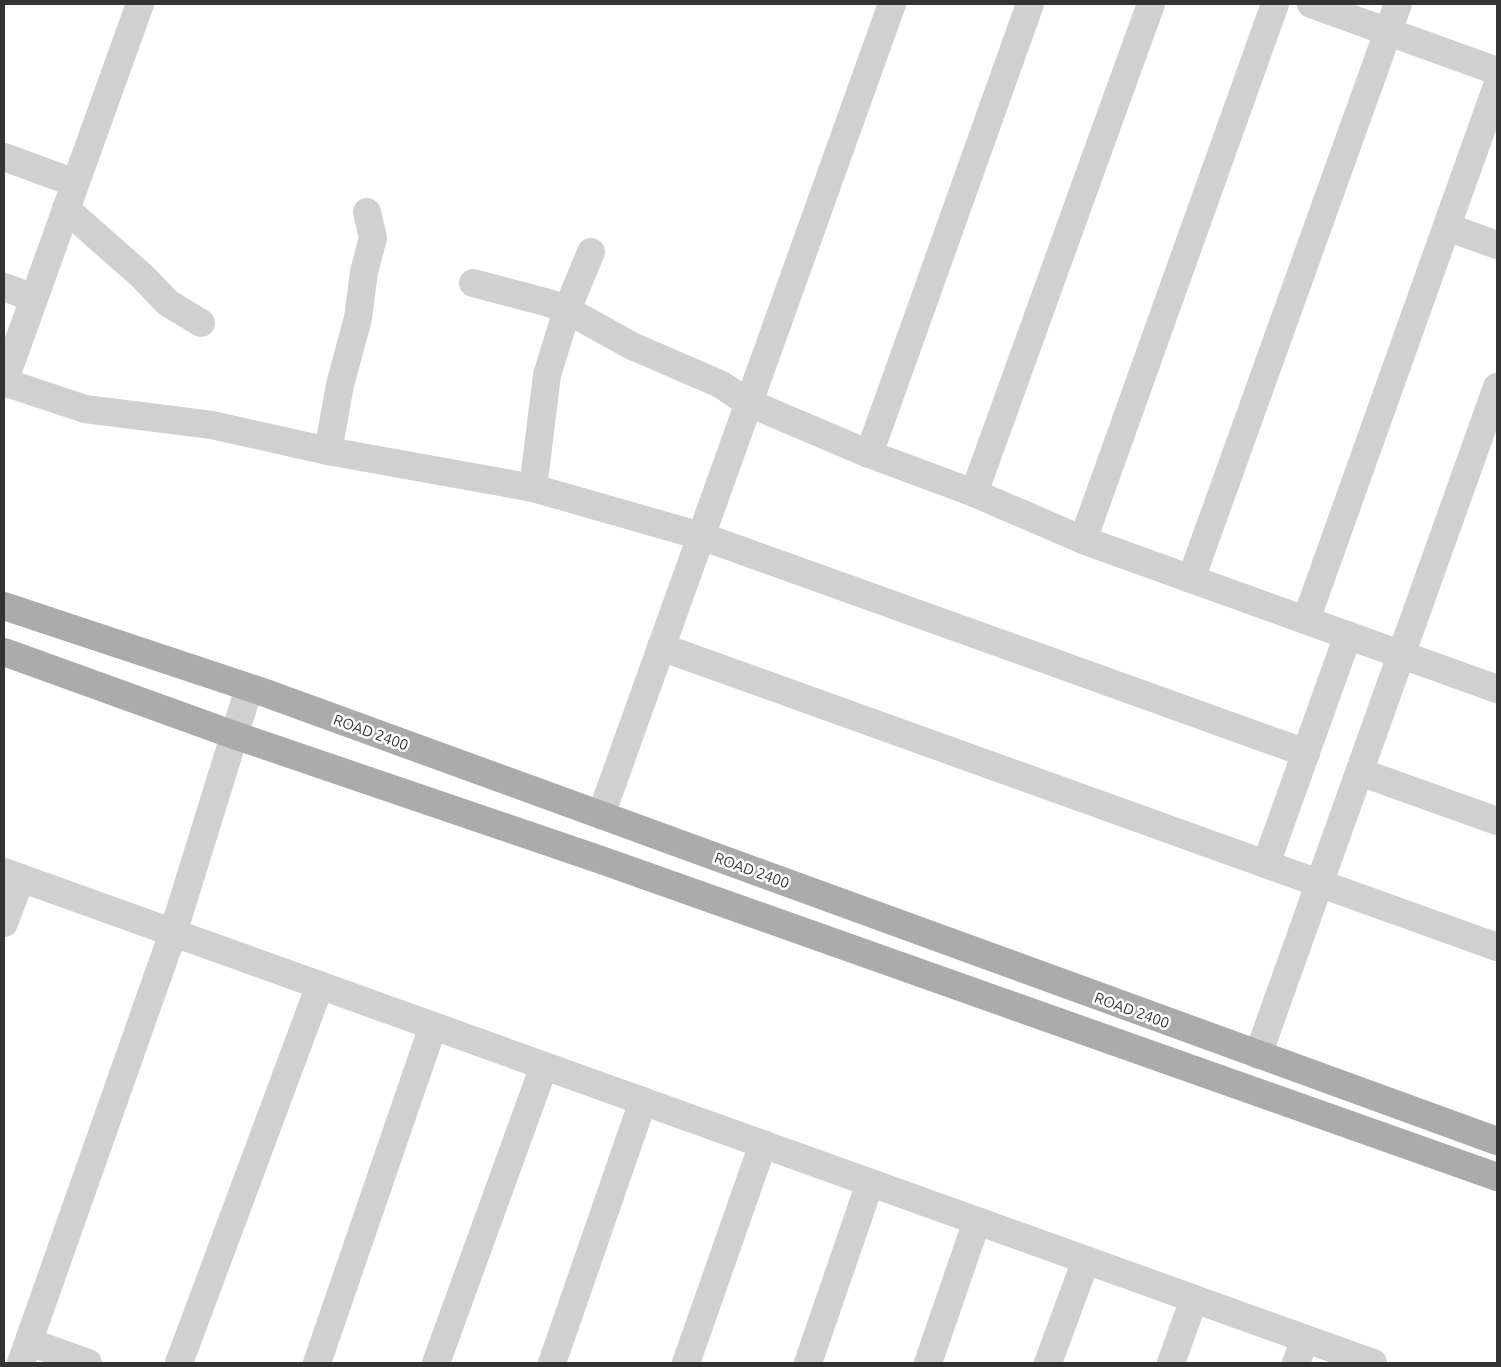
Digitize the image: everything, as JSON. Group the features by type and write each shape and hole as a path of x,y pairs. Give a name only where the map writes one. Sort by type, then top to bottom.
{"main road":[{"name":"ROAD 2400","path":"4,606 249,688 1258,1056 1497,1141"},
{"path":"4,652 234,735 601,860 1497,1177"}],"street":[{"path":"140,4 4,382 85,410 212,425 328,450 533,488 701,536 1306,753"},
{"path":"601,815 892,4"},
{"path":"869,454 1030,4"},
{"path":"974,493 1151,4"},
{"path":"1083,540 1275,4"},
{"path":"1311,4 1497,71"},
{"path":"1191,579 1398,4"},
{"path":"1306,620 1497,86"},
{"path":"4,157 76,183"},
{"path":"66,209 142,276 168,303 201,323"},
{"path":"328,450 340,385 358,318 364,272 373,238 367,212"},
{"path":"1447,226 1497,245"},
{"path":"533,488 547,375 566,310 590,252"},
{"path":"473,283 549,303 566,310 632,346 720,384 749,403 869,454 974,493 1083,540 1497,689"},
{"path":"4,287 34,298"},
{"path":"1258,1056 1497,387"},
{"path":"1266,864 1348,635"},
{"path":"661,647 1497,947"},
{"path":"88,1363 25,1353 173,933 249,688"},
{"path":"1360,772 1497,822"},
{"path":"4,923 12,875 1194,1299 1301,1351 1373,1363"},
{"path":"179,1363 320,985"},
{"path":"317,1363 433,1026"},
{"path":"436,1363 544,1066"},
{"path":"552,1363 643,1101"},
{"path":"686,1363 763,1144"},
{"path":"808,1363 870,1183"},
{"path":"928,1363 977,1221"},
{"path":"1048,1363 1086,1260"},
{"path":"1171,1363 1194,1299"}]}
